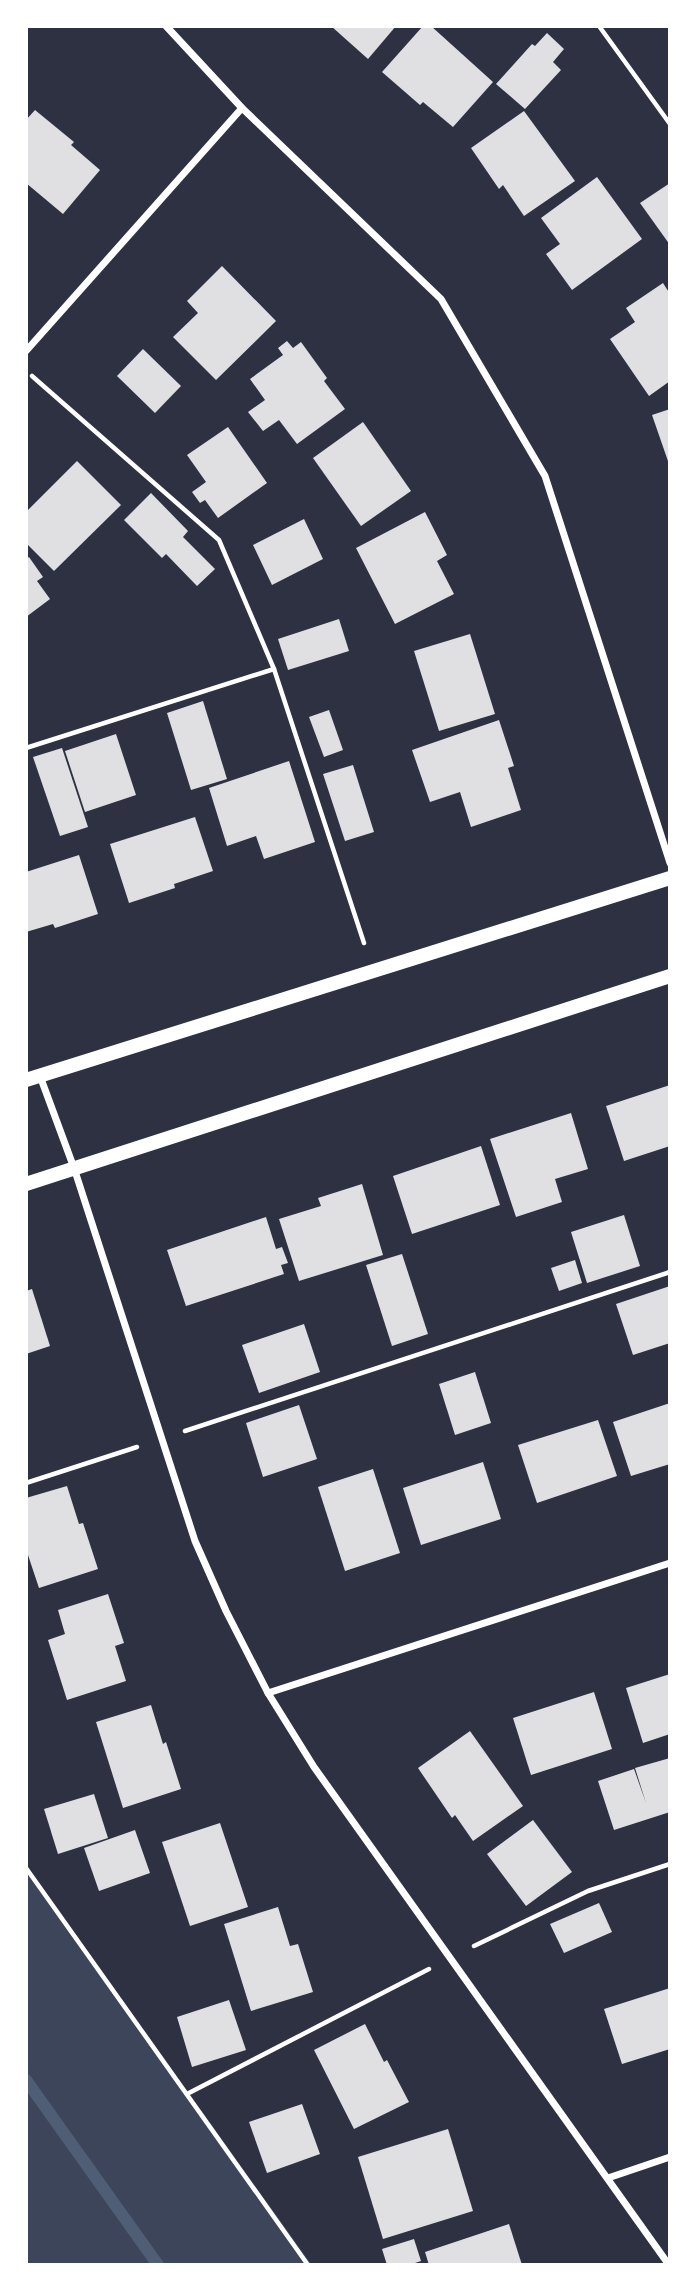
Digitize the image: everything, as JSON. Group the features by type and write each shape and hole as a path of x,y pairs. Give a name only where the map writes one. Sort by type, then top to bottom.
{"main road":[{"path":"33,1078 670,878"},
{"path":"26,1184 670,975"}],"street":[{"path":"166,26 242,108 442,299 545,476 670,863"},
{"path":"26,351 242,108"},
{"path":"33,1078 74,1168 195,1542 226,1611 268,1693 314,1767 669,2265"},
{"path":"268,1693 670,1563"},
{"path":"608,2178 670,2157"}],"path":[{"path":"599,26 670,124"},
{"path":"26,371 219,540 274,669 373,971"},
{"path":"26,748 274,669"},
{"path":"26,1483 670,1272"},
{"path":"26,1868 308,2265"}],"shaded area":[{"path":"26,1866 312,2265 26,2265"}],"building":[{"path":"331,26 396,26 368,59"},
{"path":"423,26 431,26 493,82 453,127 423,102 420,105 382,72"},
{"path":"547,33 564,49 553,62 561,70 525,109 496,84 532,44 535,46"},
{"path":"35,110 74,142 71,145 100,170 63,214 26,183 26,120"},
{"path":"524,111 575,181 524,216 503,185 499,189 471,148"},
{"path":"597,177 642,239 572,290 546,254 560,244 541,218"},
{"path":"670,183 670,245 640,203"},
{"path":"222,266 276,321 216,380 173,337 198,313 187,301"},
{"path":"663,283 670,294 670,381 649,396 610,339 635,322 626,308"},
{"path":"287,341 293,348 301,342 327,378 324,381 345,409 297,444 279,420 263,431 248,412 265,400 250,379 283,355 278,348"},
{"path":"143,349 181,386 155,413 117,376"},
{"path":"670,409 670,464 669,464 652,415"},
{"path":"363,422 411,491 361,526 313,458"},
{"path":"228,427 267,483 218,518 205,500 200,503 192,492 206,482 187,455"},
{"path":"77,461 121,505 54,571 26,543 26,512"},
{"path":"151,493 188,531 183,537 215,569 197,586 166,554 162,558 124,520"},
{"path":"425,512 447,555 437,561 454,594 395,624 356,548"},
{"path":"304,519 323,559 272,585 253,545"},
{"path":"29,557 43,577 37,581 50,599 26,617 26,559"},
{"path":"339,619 349,651 288,670 278,639"},
{"path":"470,634 495,714 439,731 414,651"},
{"path":"203,701 227,779 191,790 167,713"},
{"path":"329,710 343,750 324,757 309,717"},
{"path":"499,720 514,766 508,768 521,810 471,827 460,792 430,802 412,750"},
{"path":"116,734 136,795 85,812 65,751"},
{"path":"62,748 88,827 60,836 33,757"},
{"path":"289,761 315,842 264,859 256,836 227,846 209,788"},
{"path":"353,765 374,832 345,841 323,774"},
{"path":"195,817 213,871 174,884 175,888 129,903 110,844"},
{"path":"79,855 98,914 55,928 53,924 26,932 26,872"},
{"path":"670,1085 670,1146 624,1161 606,1106"},
{"path":"571,1113 588,1169 555,1179 562,1202 516,1217 490,1139"},
{"path":"481,1146 500,1205 412,1234 393,1176"},
{"path":"362,1184 383,1255 299,1281 279,1219 321,1206 318,1198"},
{"path":"624,1215 640,1266 587,1283 571,1232"},
{"path":"266,1217 276,1249 282,1247 288,1263 281,1265 284,1274 186,1306 167,1250"},
{"path":"402,1254 428,1334 392,1346 366,1265"},
{"path":"575,1260 582,1283 559,1291 551,1268"},
{"path":"670,1286 670,1343 633,1355 616,1304"},
{"path":"32,1289 50,1346 26,1354 26,1291"},
{"path":"304,1324 320,1372 259,1393 242,1345"},
{"path":"475,1372 491,1423 455,1435 439,1384"},
{"path":"670,1403 670,1464 631,1476 613,1422"},
{"path":"299,1405 317,1459 263,1477 246,1423"},
{"path":"598,1420 617,1476 537,1503 518,1445"},
{"path":"483,1462 501,1519 421,1545 403,1488"},
{"path":"373,1469 400,1553 345,1571 318,1487"},
{"path":"67,1486 98,1569 39,1588 26,1549 26,1498"},
{"path":"108,1594 124,1643 115,1646 126,1681 67,1700 48,1640 65,1634 58,1610"},
{"path":"670,1674 670,1734 643,1743 626,1688"},
{"path":"594,1692 612,1749 531,1775 513,1718"},
{"path":"151,1705 181,1789 123,1808 96,1722"},
{"path":"470,1731 523,1806 473,1841 455,1815 452,1818 418,1768"},
{"path":"670,1758 670,1812 614,1830 598,1781 634,1769 646,1803 635,1768"},
{"path":"94,1794 108,1838 58,1854 44,1809"},
{"path":"533,1820 572,1872 526,1906 487,1854"},
{"path":"220,1823 248,1907 190,1926 162,1842"},
{"path":"135,1830 150,1873 99,1891 84,1848"},
{"path":"599,1903 612,1932 564,1953 550,1924"},
{"path":"278,1907 290,1946 298,1944 313,1992 251,2011 224,1924"},
{"path":"670,1988 670,2049 622,2064 604,2009"},
{"path":"229,2000 246,2050 192,2067 177,2017"},
{"path":"365,2024 384,2062 387,2060 409,2102 354,2129 314,2050"},
{"path":"302,2104 320,2154 267,2173 249,2122"},
{"path":"448,2129 473,2211 383,2239 358,2157"},
{"path":"509,2224 522,2265 429,2265 425,2252"},
{"path":"414,2239 421,2261 409,2265 387,2265 382,2249"}],"waterway":[{"path":"26,2080 158,2265"}]}
